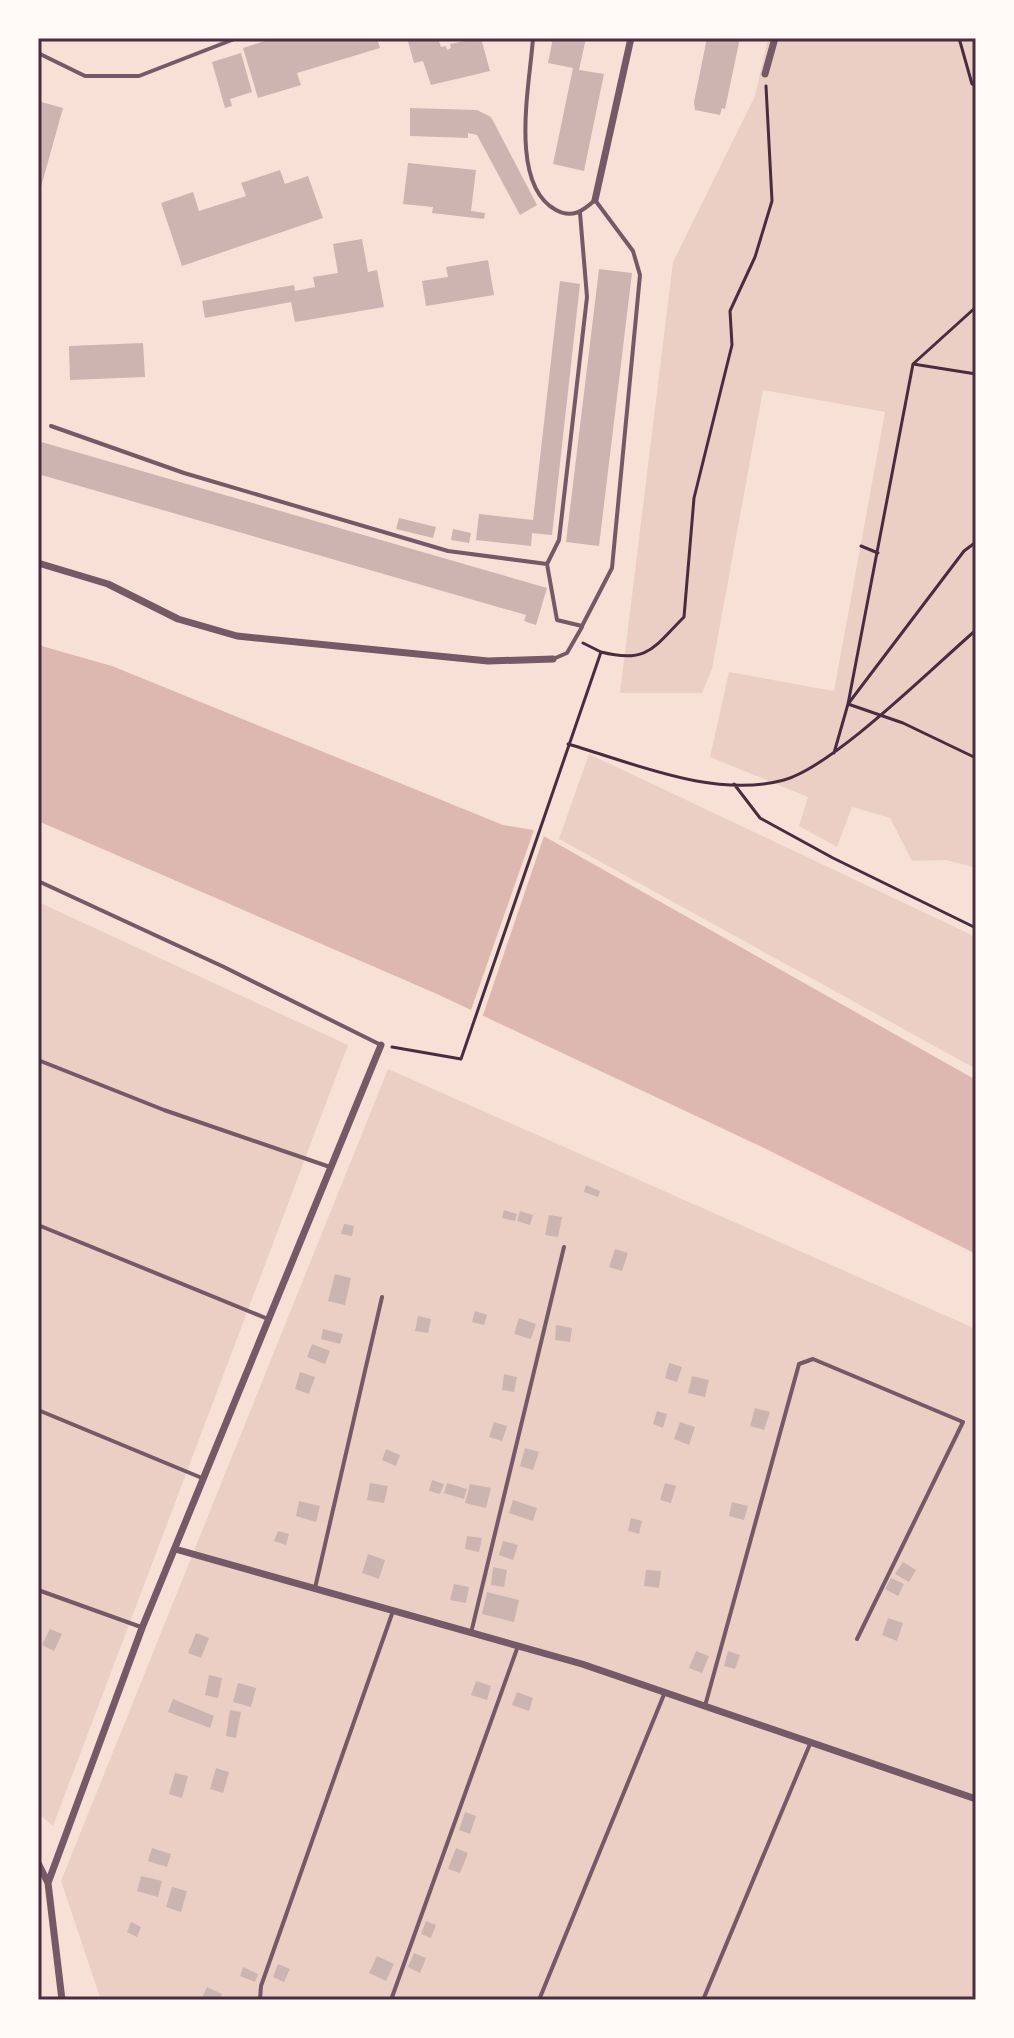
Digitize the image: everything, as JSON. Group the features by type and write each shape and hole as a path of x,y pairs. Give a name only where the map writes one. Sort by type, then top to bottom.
{"street":[{"path":"595,200 631,38"},
{"path":"765,74 775,38"},
{"path":"38,563 108,584 178,619 237,636 488,661 553,659"},
{"path":"48,1883 142,1628 381,1045"},
{"path":"175,1549 518,1646 665,1692 976,1799"},
{"path":"38,1863 48,1883 62,2000"}],"lane":[{"path":"38,53 85,76 139,76 237,38"},
{"path":"533,38 525,149 531,179 547,205 562,214 580,213 595,200 633,251 640,275 612,568 567,653 553,659"},
{"path":"580,213 587,297 559,540 547,564 557,620 582,626"},
{"path":"51,426 184,473 448,551 547,564"},
{"path":"38,881 224,967 381,1045"},
{"path":"38,1060 164,1110 330,1167"},
{"path":"38,1225 268,1319"},
{"path":"471,1633 564,1247"},
{"path":"315,1588 382,1297"},
{"path":"705,1706 799,1364 813,1359 963,1422 857,1639"},
{"path":"38,1410 203,1479"},
{"path":"38,1590 142,1628"},
{"path":"260,2000 261,1986 393,1611"},
{"path":"391,2000 518,1646"},
{"path":"539,2000 665,1692"},
{"path":"703,2000 810,1742"}],"path":[{"path":"959,38 972,84 976,86"},
{"path":"575,639 601,652 620,657 647,654 684,617 694,498 732,345 730,311 755,257 772,201 771,122 765,74"},
{"path":"834,753 848,704 913,364 976,307"},
{"path":"913,364 976,374"},
{"path":"848,704 964,551 976,542"},
{"path":"861,546 878,553"},
{"path":"568,744 686,777 734,784 784,780 834,753 976,630"},
{"path":"381,1045 461,1059 601,652"},
{"path":"848,704 878,714 976,758"},
{"path":"734,784 760,818 833,858 976,928"}],"shaded area":[{"path":"768,38 976,38 976,868 946,860 912,861 890,818 852,807 837,847 799,826 808,797 710,757 729,672 834,691 885,412 763,390 712,669 702,693 620,693 673,262 755,96"},
{"path":"38,645 112,666 503,825 533,830 976,1080 976,1254 766,1149 437,994 38,821"},
{"path":"589,754 976,937 976,1069 559,839"},
{"path":"38,902 348,1045 53,1826 38,1813"},
{"path":"388,1069 976,1329 976,2000 101,2000 61,1881"}],"pier":[{"path":"535,827 545,833 481,1021 469,1016"}],"building":[{"path":"274,38 377,38 380,48 297,73 301,85 258,98 243,48"},
{"path":"407,38 438,38 441,47 446,46 447,50 451,48 450,44 481,38 490,71 431,85 423,61 414,63"},
{"path":"553,38 586,38 579,70 604,74 584,171 553,164 573,68 548,63"},
{"path":"707,38 740,38 725,109 722,108 720,115 695,110"},
{"path":"241,53 252,92 230,99 232,106 225,108 212,62"},
{"path":"38,101 63,108 39,194 38,194"},
{"path":"410,108 477,110 491,117 537,205 520,215 477,135 468,133 468,138 410,136"},
{"path":"408,163 476,170 471,211 485,213 484,219 432,213 433,207 403,204"},
{"path":"280,170 285,184 308,176 323,218 182,266 161,203 193,192 199,211 246,196 241,183"},
{"path":"362,239 368,272 377,270 384,307 295,322 291,302 205,318 202,301 294,285 295,291 315,287 313,277 338,273 333,244"},
{"path":"488,260 494,295 426,306 422,281 448,277 446,267"},
{"path":"599,269 632,273 599,546 566,542"},
{"path":"560,281 580,284 552,535 532,533 531,546 476,540 479,514 533,520"},
{"path":"143,343 145,377 70,380 69,346"},
{"path":"38,441 547,588 536,625 524,621 526,615 38,474"},
{"path":"399,518 436,527 433,538 396,529"},
{"path":"453,529 471,533 469,543 451,540"},
{"path":"586,1185 600,1191 598,1197 584,1192"},
{"path":"504,1210 517,1214 515,1221 502,1218"},
{"path":"520,1211 533,1215 530,1225 517,1221"},
{"path":"549,1215 562,1217 558,1237 545,1235"},
{"path":"344,1224 354,1226 352,1236 341,1234"},
{"path":"615,1249 628,1253 622,1271 609,1267"},
{"path":"335,1274 351,1278 345,1305 328,1301"},
{"path":"475,1311 487,1315 484,1325 472,1322"},
{"path":"418,1316 431,1319 428,1333 415,1331"},
{"path":"519,1318 536,1324 531,1339 514,1334"},
{"path":"556,1325 572,1328 570,1342 555,1340"},
{"path":"323,1329 343,1334 340,1344 321,1339"},
{"path":"312,1344 330,1351 325,1364 307,1357"},
{"path":"669,1363 682,1367 677,1382 665,1378"},
{"path":"300,1372 315,1377 309,1394 295,1389"},
{"path":"504,1374 517,1377 514,1392 502,1390"},
{"path":"692,1376 709,1380 705,1397 688,1393"},
{"path":"755,1408 770,1412 764,1430 750,1426"},
{"path":"657,1411 667,1414 663,1428 653,1424"},
{"path":"494,1422 507,1426 502,1441 489,1437"},
{"path":"680,1422 695,1427 689,1445 674,1439"},
{"path":"525,1448 539,1452 533,1470 520,1466"},
{"path":"386,1449 400,1455 396,1466 382,1460"},
{"path":"432,1480 444,1484 440,1494 429,1491"},
{"path":"370,1483 388,1486 384,1503 367,1500"},
{"path":"447,1483 467,1489 464,1499 444,1493"},
{"path":"665,1483 676,1486 671,1503 660,1500"},
{"path":"470,1484 491,1488 486,1508 465,1503"},
{"path":"513,1500 537,1508 533,1521 509,1513"},
{"path":"299,1501 320,1506 316,1522 296,1516"},
{"path":"732,1502 748,1506 744,1520 729,1516"},
{"path":"631,1518 642,1521 639,1534 628,1531"},
{"path":"278,1531 289,1534 286,1545 274,1541"},
{"path":"467,1536 482,1538 479,1552 465,1549"},
{"path":"503,1541 518,1545 513,1560 499,1555"},
{"path":"368,1554 385,1560 379,1579 362,1573"},
{"path":"903,1562 916,1570 909,1582 895,1574"},
{"path":"493,1567 507,1570 504,1587 491,1585"},
{"path":"646,1570 661,1571 659,1588 644,1586"},
{"path":"891,1578 904,1584 898,1596 885,1589"},
{"path":"454,1584 469,1587 466,1603 450,1600"},
{"path":"487,1592 519,1600 514,1622 482,1614"},
{"path":"888,1618 903,1623 897,1641 882,1635"},
{"path":"50,1629 62,1634 54,1651 42,1645"},
{"path":"196,1633 209,1638 201,1658 188,1653"},
{"path":"696,1651 709,1656 702,1673 689,1668"},
{"path":"728,1651 740,1655 735,1669 724,1666"},
{"path":"209,1675 222,1678 218,1698 205,1695"},
{"path":"476,1681 491,1686 487,1700 471,1695"},
{"path":"238,1683 256,1688 251,1707 233,1702"},
{"path":"517,1692 533,1698 529,1711 512,1705"},
{"path":"173,1699 214,1716 210,1728 168,1712"},
{"path":"230,1710 241,1712 236,1738 226,1736"},
{"path":"216,1768 229,1772 223,1793 210,1789"},
{"path":"175,1773 188,1776 182,1798 169,1794"},
{"path":"465,1812 476,1816 470,1834 459,1830"},
{"path":"152,1848 171,1854 167,1867 148,1861"},
{"path":"456,1848 468,1853 460,1873 448,1869"},
{"path":"141,1876 162,1881 158,1897 137,1891"},
{"path":"172,1887 187,1891 181,1912 166,1907"},
{"path":"426,1921 436,1925 431,1938 421,1934"},
{"path":"131,1922 141,1927 137,1937 127,1932"},
{"path":"414,1953 426,1958 420,1973 408,1967"},
{"path":"377,1956 394,1964 386,1981 369,1973"},
{"path":"278,1964 290,1969 284,1982 273,1977"},
{"path":"243,1967 258,1974 255,1982 240,1976"},
{"path":"207,1987 222,1994 219,2000 201,2000"}]}
